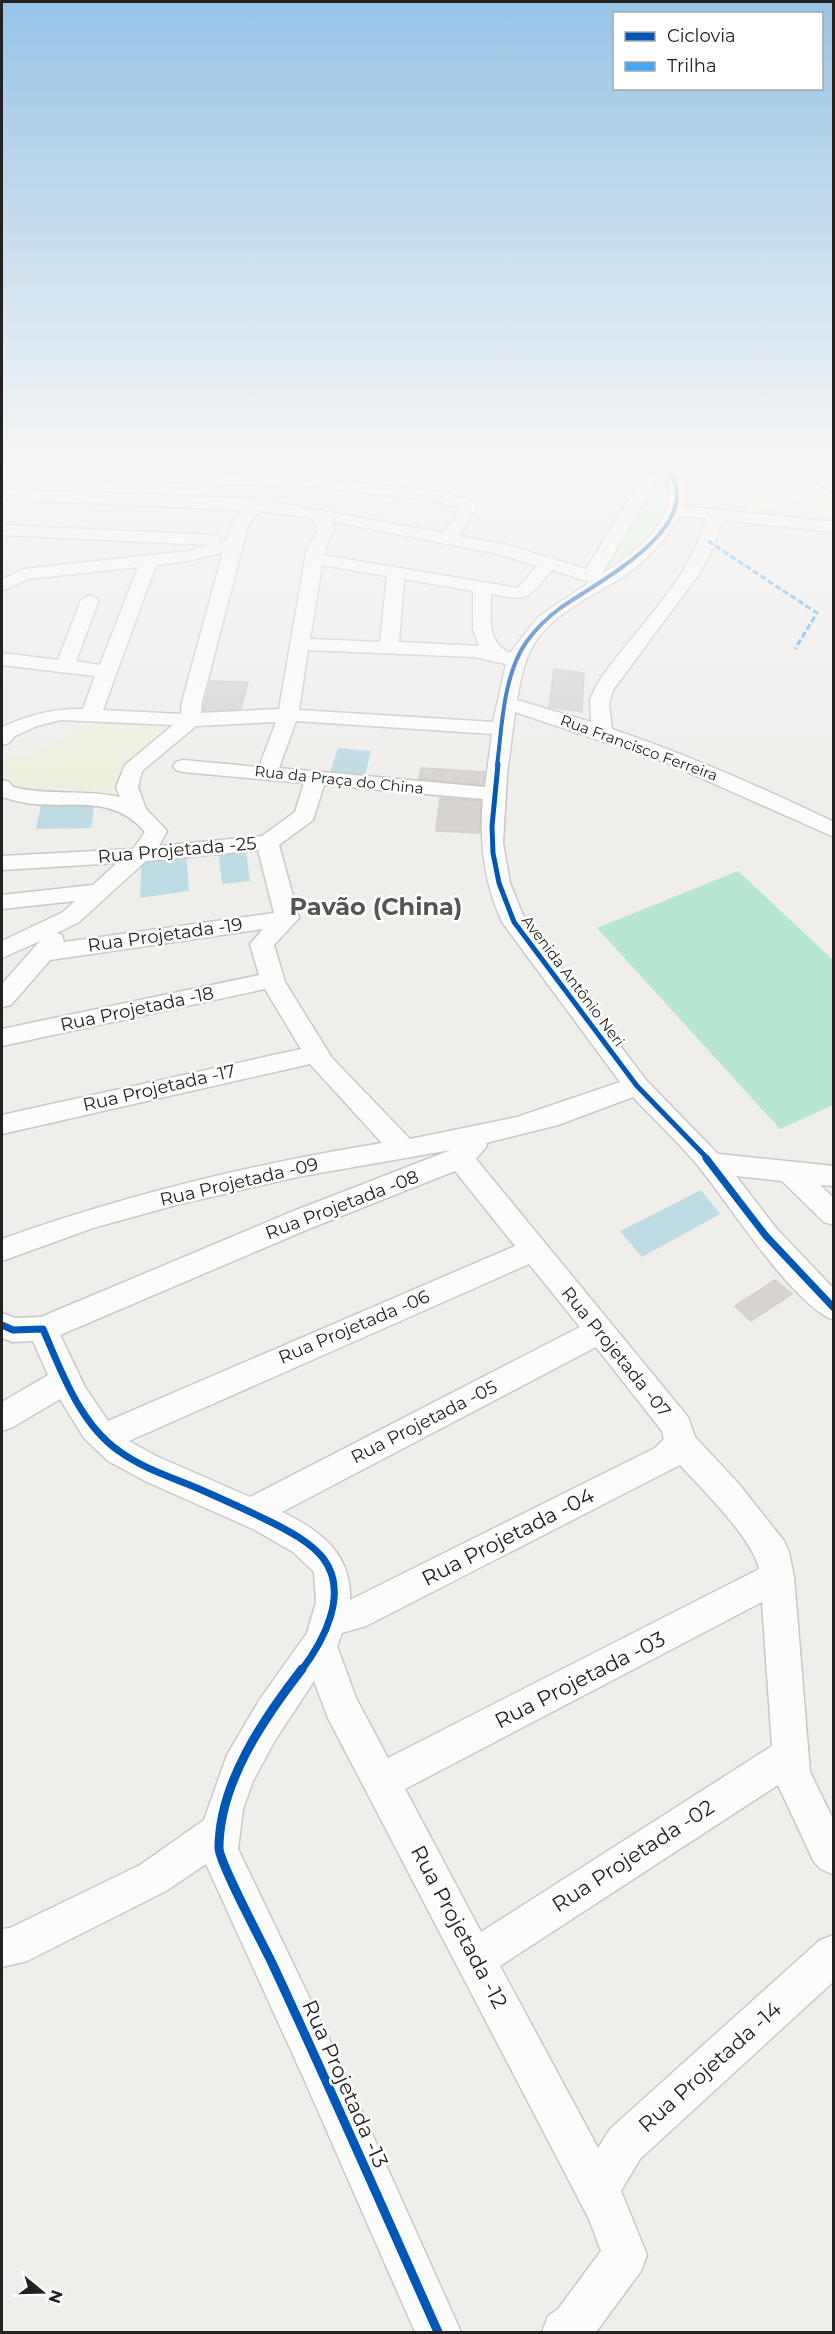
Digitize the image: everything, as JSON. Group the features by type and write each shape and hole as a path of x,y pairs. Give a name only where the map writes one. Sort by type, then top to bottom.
{"street":[{"path":"2,586 24,574 54,571"},
{"path":"91,716 145,571"},
{"path":"136,810 127,787 132,770 191,720 192,702 227,571"},
{"path":"267,773 288,715 298,644 313,571"},
{"path":"384,571 522,594 542,571"},
{"path":"576,571 597,578 601,571"},
{"name":"Avenida Antônio Neri","path":"612,571 597,578 541,624 509,658 507,703 495,794 492,841 496,873 504,903 537,955 637,1086 711,1163 766,1236 800,1275 834,1308"},
{"path":"602,732 601,697 627,655 665,608 689,571"},
{"path":"389,648 396,573"},
{"path":"482,588 483,638 492,652 509,658"},
{"path":"65,665 90,600"},
{"path":"298,644 474,651 509,658"},
{"path":"2,659 107,672"},
{"name":"Rua Francisco Ferreira","path":"507,703 602,732 684,761 834,831"},
{"path":"2,712 29,723"},
{"path":"2,739 8,732 60,714 191,720 288,715 504,729"},
{"name":"Rua da Praça do China","path":"183,766 495,794"},
{"name":"Rua Projetada -25","path":"2,862 139,855 267,842 305,815 316,777"},
{"path":"2,999 44,953 71,917 148,847 156,831 146,817 123,804 100,799 37,798 3,793"},
{"path":"267,842 286,918 262,944 272,980 317,1054 404,1150"},
{"path":"2,902 102,891"},
{"path":"2,950 71,917"},
{"name":"Rua Projetada -19","path":"44,953 286,918"},
{"name":"Rua Projetada -18","path":"2,1038 272,980"},
{"name":"Rua Projetada -17","path":"2,1125 317,1054"},
{"path":"482,1132 549,1118 637,1086"},
{"name":"Rua Projetada -09","path":"2,1250 88,1219 177,1195 297,1167 404,1150 482,1132"},
{"name":"Rua Projetada -08","path":"43,1329 301,1220 460,1158 476,1144 482,1132"},
{"name":"Rua Projetada -07","path":"460,1158 677,1426 681,1435 680,1443 727,1493 772,1552 777,1577 792,1774 827,1849 834,1857"},
{"path":"711,1163 834,1176"},
{"path":"791,1173 834,1215"},
{"name":"Rua Projetada -06","path":"104,1438 176,1404 533,1250"},
{"path":"2,1325 19,1331 43,1329 67,1379 91,1421 104,1438 133,1460 249,1513 294,1536 322,1556 328,1565 332,1581 333,1603 324,1633 284,1694 231,1791 221,1817 219,1841 153,1878 14,1947 2,1948"},
{"name":"Rua Projetada -05","path":"249,1513 600,1331"},
{"path":"2,1418 67,1379"},
{"name":"Rua Projetada -04","path":"324,1633 354,1615 666,1458 680,1443"},
{"name":"Rua Projetada -03","path":"381,1781 601,1670 777,1577"},
{"name":"Rua Projetada -12","path":"324,1633 338,1698 601,2198"},
{"name":"Rua Projetada -02","path":"476,1958 791,1755"},
{"name":"Rua Projetada -13","path":"219,1841 438,2332"},
{"name":"Rua Projetada -14","path":"601,2198 625,2144 834,1954"},
{"path":"564,2332 574,2325 625,2255 601,2198"}],"green space":[{"path":"103,719 172,725 120,774 118,796 20,791 2,778 2,758 26,757"},
{"path":"738,871 833,960 833,1105 780,1129 597,928"}],"water":[{"path":"338,748 371,751 365,775 330,772"},
{"path":"42,801 95,801 91,828 36,829"},
{"path":"245,844 250,881 222,884 218,848"},
{"path":"186,852 189,891 140,898 142,856"},
{"path":"701,1190 720,1214 642,1257 620,1231"}],"building":[{"path":"554,669 584,673 582,712 549,707"},
{"path":"210,681 248,682 241,709 203,711"},
{"path":"421,768 485,772 483,785 419,779"},
{"path":"440,798 481,801 480,833 436,831"},
{"path":"775,1280 792,1294 751,1321 735,1306"}],"marked path":[{"path":"753,571 817,613 795,649"}],"cycle path":[{"path":"619,571 550,616 521,650 510,687 496,775 492,826 496,873 505,903 514,922 637,1086 711,1163 766,1236 800,1275 834,1308"},
{"path":"2,1325 13,1330 43,1329 84,1413 95,1428 119,1451 145,1466 213,1495 292,1533 315,1550 329,1568 333,1602 324,1637 273,1711 240,1768 225,1809 220,1830 219,1851 319,2064 438,2332"}],"district":[{"name":"Pavão (China)","path":"376,907"}]}
